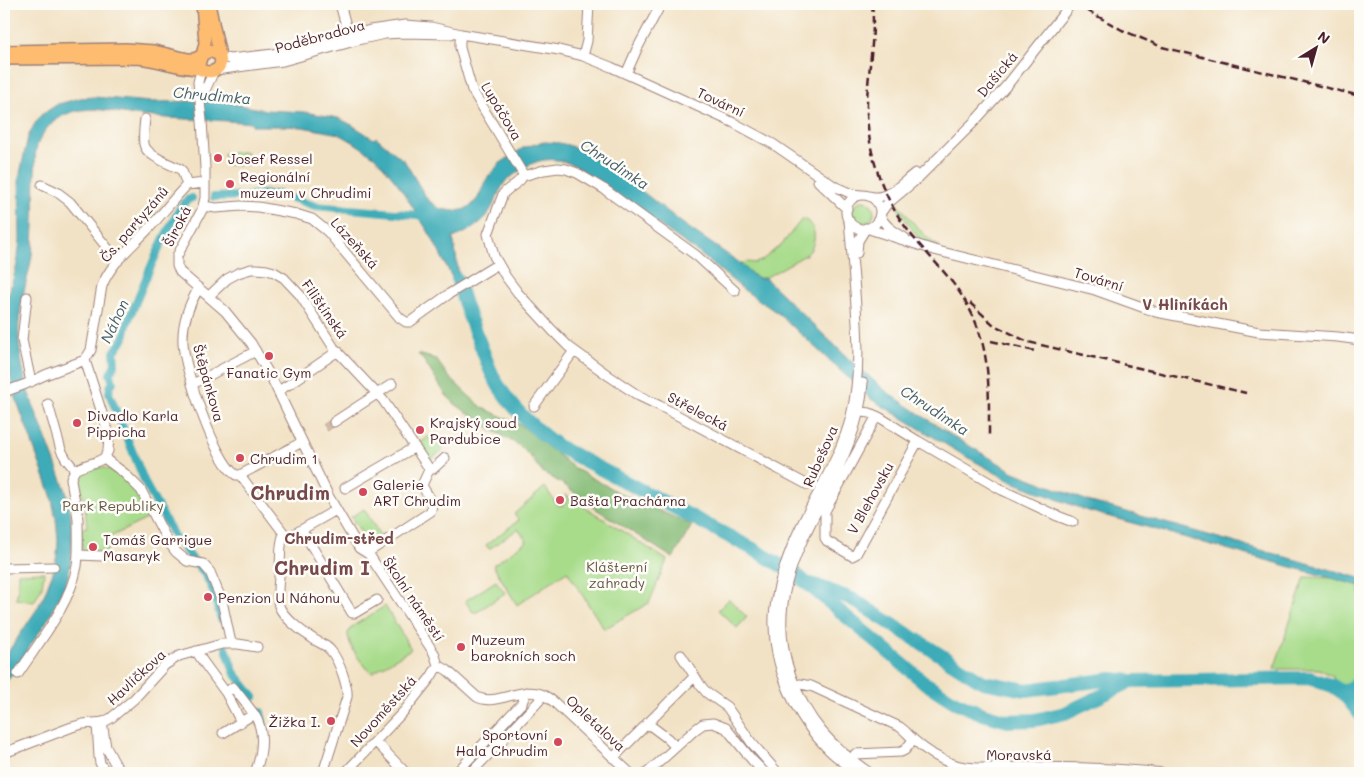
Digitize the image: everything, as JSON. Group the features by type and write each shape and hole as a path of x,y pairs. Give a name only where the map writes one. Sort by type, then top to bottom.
{"main road":[{"path":"201,69 199,64 205,43 202,4"},
{"path":"4,59 136,58 201,69 207,72 215,71 220,64 220,56 209,4"},
{"path":"4,51 126,49 154,51 188,59 194,59 205,52 216,53 220,56"}],"street":[{"path":"340,4 350,39"},
{"path":"583,56 587,41 589,4"},
{"path":"626,74 661,4"},
{"name":"Dašická","path":"880,215 887,204 967,130 1071,4"},
{"name":"Poděbradova","path":"215,71 283,61 378,28 405,26 435,27 461,34 543,47 583,56 626,74"},
{"name":"Lupáčova","path":"461,34 460,48 471,87 522,173"},
{"name":"Poděbradova","path":"220,56 230,59 273,54 350,39"},
{"name":"Široká","path":"201,69 198,78 201,99 205,183 204,200 179,251 176,262 177,268 234,321 256,351 302,442"},
{"name":"Široká","path":"201,99 215,71"},
{"name":"Tovární","path":"626,74 750,131 773,144 834,186 852,194 865,196"},
{"path":"145,119 145,149 150,154 182,171 187,185"},
{"name":"Dašická","path":"865,196 877,198 885,196 938,157"},
{"name":"Tovární","path":"800,164 847,209"},
{"path":"522,173 566,168 577,173 604,189 697,256 735,291"},
{"name":"Střelecká","path":"522,173 521,180 505,192 489,228 488,237 498,264 518,293 552,330 574,351 639,396 808,486 813,484"},
{"name":"Čs. partyzánů","path":"85,360 91,350 102,285 106,278 118,261 187,185 205,183"},
{"path":"42,185 57,192 70,202 118,261"},
{"path":"865,196 877,203 880,215 875,224 866,228 856,227 849,220 847,209 851,200 856,197 865,196"},
{"name":"Lázeňská","path":"204,200 216,208 258,207 312,219 328,232 400,318 406,322 410,322 446,296 498,264"},
{"name":"Tovární","path":"880,215 887,226 921,246"},
{"name":"Rubešova","path":"849,220 861,359"},
{"name":"Tovární","path":"866,228 921,246 1096,290 1156,312 1259,332 1360,340"},
{"name":"Rubešova","path":"791,687 781,627 782,585 794,551 828,481 849,444 859,390 863,323 856,248 859,238 866,228"},
{"name":"Filištínská","path":"208,296 222,283 238,273 257,268 274,272 284,278 294,286 330,343 378,394 429,470"},
{"name":"Štěpánkova","path":"198,288 190,306 183,336 185,360 205,421 214,442 231,471 236,475 240,475 284,534"},
{"path":"27,297 22,327 22,340 28,383"},
{"path":"193,384 256,351"},
{"path":"277,390 288,385 338,351"},
{"path":"534,406 574,351"},
{"path":"8,391 85,360 109,435 108,451 104,458 76,470 71,478 78,518 78,555 75,574 63,604 18,674"},
{"path":"334,422 392,384"},
{"path":"48,404 61,450 76,470"},
{"path":"856,411 879,417 1008,493 1073,522"},
{"name":"V Blehovsku","path":"874,421 824,512 826,542 852,556 856,554 918,441"},
{"path":"240,475 302,442"},
{"name":"Školní náměstí","path":"302,442 336,510 364,545 367,554 434,653 438,665 447,670 481,699 493,699 526,692 541,694"},
{"path":"344,488 415,447"},
{"path":"104,458 136,484 171,546 182,558 190,562 201,563 208,568 222,601 227,644 257,647"},
{"path":"367,554 430,512 433,504 422,485 429,470 433,469 445,458"},
{"path":"323,773 347,697 347,690 336,657 328,647 313,640 287,618 279,605 278,590 284,534 289,536 302,530 336,510"},
{"path":"302,530 352,613 377,600"},
{"path":"78,555 103,556"},
{"path":"4,568 54,567"},
{"name":"Havlíčkova","path":"4,753 72,727 111,718 134,700 169,662 179,656 227,644"},
{"path":"196,651 226,693 241,722"},
{"path":"681,655 694,677 707,693 727,707 752,742 778,773"},
{"name":"Novoměstská","path":"345,773 412,702 438,665"},
{"path":"613,758 694,677"},
{"path":"791,687 807,684 900,727 913,740 902,752 855,754"},
{"path":"226,693 233,687 256,716 262,741 262,751 255,773"},
{"path":"791,687 801,715 818,738 830,751 859,773"},
{"path":"791,687 820,732 841,752 870,773"},
{"path":"456,773 522,703 526,692"},
{"path":"470,773 539,701 541,694"},
{"name":"Opletalova","path":"541,694 554,702 630,773"},
{"path":"223,733 241,722 256,716"},
{"path":"100,722 99,757 106,773"},
{"path":"100,722 106,747 120,773"},
{"path":"647,773 696,729 703,724 713,723 726,728 765,773"},
{"path":"647,724 676,747"},
{"name":"Moravská","path":"913,740 951,764 965,767 1024,767 1162,773"},
{"path":"376,742 406,773"}],"green space":[{"path":"247,152 247,165 225,165 224,153"},
{"path":"896,200 921,232 940,247 921,241 894,202"},
{"path":"863,201 871,204 874,212 871,220 863,223 855,220 852,212 855,204"},
{"path":"802,219 811,225 814,235 813,245 807,254 765,278 751,274 740,263 761,261 783,243"},
{"path":"418,354 436,359 448,376 483,408 521,425 574,468 623,495 692,525 673,558 585,502 566,486 541,471 520,446 492,430 455,404 446,395"},
{"path":"429,436 443,450 431,459 418,445"},
{"name":"Park Republiky","path":"100,467 118,474 132,485 151,517 112,536 107,551 83,552 81,530 87,527 85,507 80,486 75,487 75,477 90,468"},
{"name":"Klášterní zahrady","path":"545,487 557,505 565,504 567,499 565,494 667,560 649,603 604,629 567,571 517,605 493,565 527,541 518,529 489,549 486,545 519,520 514,514"},
{"path":"364,509 380,535 368,543 351,517"},
{"path":"44,572 42,587 34,602 16,599 18,573"},
{"path":"1305,577 1333,578 1360,586 1360,706 1333,676 1319,669 1274,669"},
{"path":"496,581 505,593 477,612 473,612 465,601"},
{"path":"729,599 747,617 737,628 718,610"},
{"path":"385,606 411,649 372,673 356,655 350,644 348,633 353,626"}],"water":[{"path":"94,97 150,102 225,102 265,110 305,112 338,118 374,139 376,137 404,160 427,199 440,209 454,211 463,210 472,205 478,198 486,180 499,164 523,148 545,142 568,145 585,152 643,192 686,226 740,263 754,276 760,279 765,278 850,360 887,392 951,435 1014,472 1088,501 1360,578 1360,586 1085,510 1010,481 871,399 779,314 744,290 699,253 577,167 567,163 558,160 542,160 509,177 488,214 481,222 472,229 453,238 462,297 431,236 398,184 374,156 339,134 302,127 253,126 252,123 156,117 88,109 60,117 44,132 37,146 35,156 32,252 22,299 19,325 19,343 24,381 69,503 72,551 65,587 50,616 4,686 4,658 37,609 44,595 53,572 58,539 51,495 14,393 4,349 4,311 17,265 20,240 19,178 28,137 41,115 58,104 80,98"}],"waterway":[{"name":"Náhon","path":"214,197 280,194 315,206 418,215 426,219"},
{"name":"Náhon","path":"192,198 187,200 180,208 163,240 127,324 124,338 114,352 115,364 110,374 113,382 109,393 146,485 174,536 206,576 213,591 221,619"},
{"path":"458,280 466,307 492,374 512,405 540,432 559,447 753,549 797,575 925,683 955,702 983,714 1008,721 1035,720 1065,713 1132,681 1309,678 1333,686 1343,693 1360,714"},
{"path":"812,584 852,599 983,682 1026,690 1112,679 1132,681"},
{"name":"Náhon","path":"226,648 234,672 254,697"},
{"path":"1343,693 1360,682"},
{"name":"Náhon","path":"261,712 265,732"}],"tunnel":[{"path":"325,428 334,422"}],"railway":[{"path":"872,4 873,32 867,113 873,158 891,205 915,239 952,282 974,319 981,337 988,375 989,437"},
{"path":"1076,4 1122,30 1162,47 1360,96"},
{"path":"970,303 994,325 1028,342 1246,393"},
{"path":"991,341 1035,351"}],"place":[{"name":"Josef Ressel","path":"218,158"},
{"name":"Regionální muzeum v Chrudimi","path":"230,184"},
{"name":"Fanatic Gym","path":"269,356"},
{"name":"Divadlo Karla Pippicha","path":"77,423"},
{"name":"Krajský soud Pardubice","path":"420,430"},
{"name":"Chrudim 1","path":"240,458"},
{"name":"Galerie ART Chrudim","path":"363,492"},
{"name":"Bašta Prachárna","path":"560,500"},
{"name":"Tomáš Garrigue Masaryk","path":"93,547"},
{"name":"Penzion U Náhonu","path":"208,597"},
{"name":"Muzeum barokních soch","path":"461,647"},
{"name":"Žižka I.","path":"331,721"},
{"name":"Sportovní Hala Chrudim","path":"558,742"}],"district":[{"name":"V Hliníkách","path":"1185,304"},
{"name":"Chrudim","path":"290,492"},
{"name":"Chrudim-střed","path":"339,538"},
{"name":"Chrudim I","path":"322,567"}],"water label":[{"name":"Chrudimka","path":"212,95"},
{"name":"Chrudimka","path":"615,164"},
{"name":"Chrudimka","path":"935,410"}]}
